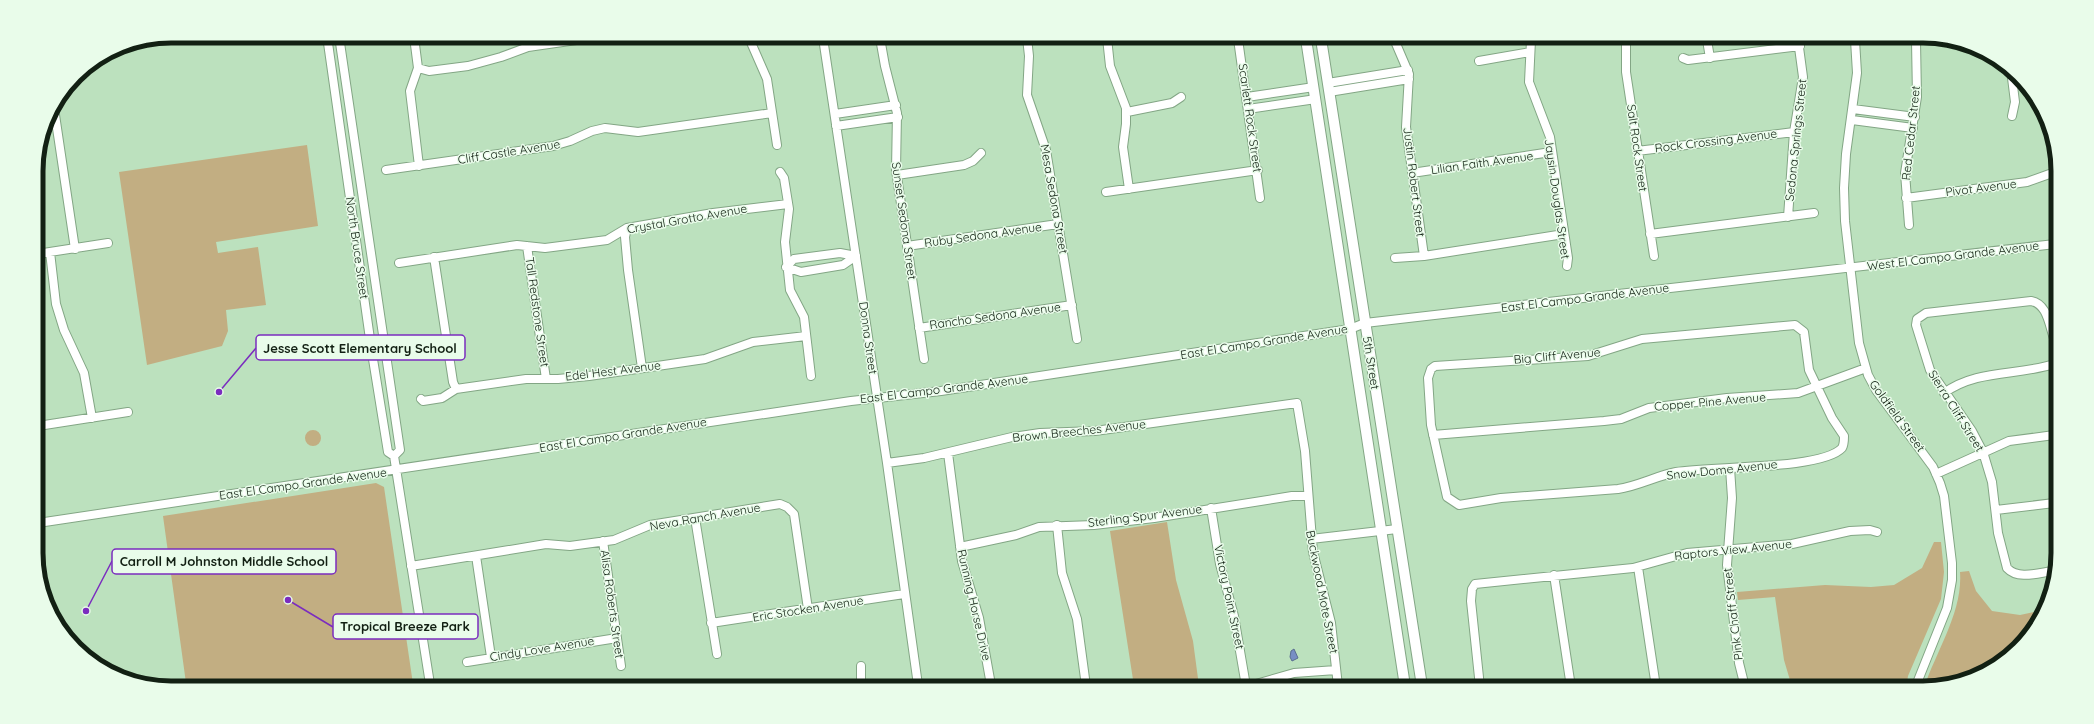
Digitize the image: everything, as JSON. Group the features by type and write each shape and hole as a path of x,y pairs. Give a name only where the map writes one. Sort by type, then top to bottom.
{"main road":[{"name":"5th Street","path":"1307,43 1404,681"},
{"path":"1308,43 1321,78 1328,87"},
{"name":"5th Street","path":"1322,43 1421,681"},
{"path":"1314,87 1321,96 1336,136"}],"street":[{"name":"North Bruce Street","path":"328,43 372,353 388,452 394,456 430,681"},
{"name":"North Bruce Street","path":"340,43 400,450 394,456"},
{"path":"415,43 418,68 410,91 419,166"},
{"path":"527,43 528,47"},
{"path":"418,68 429,70 468,66 487,62 528,47 556,43"},
{"path":"751,43 767,79 777,145"},
{"name":"Donna Street","path":"824,43 887,463 904,594 917,681"},
{"name":"Sunset Sedona Street","path":"881,43 898,117 895,161 924,359"},
{"name":"Mesa Sedona Street","path":"1027,43 1027,95 1044,141 1078,339"},
{"path":"1108,43 1110,66 1125,100 1127,112 1123,147 1129,189"},
{"name":"Scarlett Rock Street","path":"1239,43 1258,170 1260,198"},
{"name":"Justin Robert Street","path":"1396,43 1408,70 1409,79 1406,127 1424,256"},
{"name":"Jaysin Douglas Street","path":"1531,43 1529,82 1550,137 1551,152 1568,258 1567,266"},
{"name":"Salt Rock Street","path":"1626,43 1626,72 1654,256"},
{"path":"1708,43 1710,58"},
{"path":"1683,58 1688,60 1710,58 1799,43"},
{"name":"Sedona Springs Street","path":"1788,216 1794,132 1803,77 1799,43"},
{"name":"Goldfield Street","path":"1855,43 1857,73 1844,188 1844,221 1851,268 1859,343 1866,368 1876,390 1917,444 1936,474 1944,496 1952,580 1948,608 1918,681"},
{"name":"Red Cedar Street","path":"1909,225 1905,173 1917,97 1916,43"},
{"path":"1479,61 1530,52"},
{"path":"1328,87 1408,70"},
{"path":"2012,78 2015,102 2012,116"},
{"path":"1328,87 1409,79"},
{"path":"1246,97 1314,87"},
{"path":"1127,112 1172,103 1181,97"},
{"path":"1248,109 1316,98"},
{"path":"835,114 896,105"},
{"path":"1853,109 1915,117"},
{"name":"Cliff Castle Avenue","path":"386,170 553,146 570,141 592,131 605,128 638,132 772,113"},
{"path":"55,116 75,249"},
{"path":"836,126 898,117"},
{"path":"1852,120 1913,128"},
{"name":"Rock Crossing Avenue","path":"1637,151 1794,132"},
{"name":"Lilian Faith Avenue","path":"1412,173 1551,152"},
{"path":"897,175 964,165 973,161 981,153"},
{"path":"1106,192 1258,170"},
{"path":"780,172 784,178 788,204 785,242 786,267 790,290 804,317 811,376"},
{"name":"Pivot Avenue","path":"1906,198 2027,182 2051,173"},
{"name":"Crystal Grotto Avenue","path":"399,263 517,245 545,248 607,240 627,228 713,213 788,204"},
{"path":"1650,234 1814,213"},
{"name":"Ruby Sedona Avenue","path":"907,246 1058,224"},
{"path":"627,228 625,237 628,270 642,368"},
{"path":"1395,258 1424,256 1564,234"},
{"path":"43,253 108,243"},
{"name":"West El Campo Grande Avenue","path":"1851,268 2051,244"},
{"name":"Tall Redstone Street","path":"527,246 546,378"},
{"path":"50,252 56,304 64,330 84,373 92,418"},
{"path":"786,267 794,259 840,253 856,256"},
{"path":"786,267 801,272 843,265 856,256"},
{"path":"434,258 453,382 456,389"},
{"name":"East El Campo Grande Avenue","path":"43,522 877,398 949,390 1350,328 1365,323 1851,268"},
{"name":"Sierra Cliff Street","path":"2050,572 2022,576 2010,572 2007,568 1998,533 1992,482 1983,452 1972,431 1944,393 1930,370 1918,332 1918,319 1926,313 2031,301 2038,302 2044,310 2051,332"},
{"name":"Rancho Sedona Avenue","path":"919,328 1072,305"},
{"name":"Big Cliff Avenue","path":"1433,435 1428,378 1431,369 1443,365 1588,356 1642,339 1690,333 1795,325 1804,332 1809,370 1817,387"},
{"name":"Edel Hest Avenue","path":"421,399 423,401 442,398 456,389 526,379 589,376 705,359 753,342 806,336"},
{"path":"1944,393 1961,381 1978,376 2042,368 2051,365"},
{"name":"Copper Pine Avenue","path":"1433,435 1604,421 1621,419 1649,408 1727,398 1784,396 1817,387 1866,368"},
{"name":"Snow Dome Avenue","path":"1433,435 1447,498 1459,505 1500,498 1630,488 1645,481 1677,472 1811,461 1838,451 1843,446 1844,441 1842,431 1832,418 1817,387"},
{"name":"Brown Breeches Avenue","path":"887,463 948,452 1018,436 1095,432 1297,403"},
{"name":"Buckwood Mote Street","path":"1297,403 1305,451 1311,539 1326,598 1337,681"},
{"path":"43,425 128,412"},
{"path":"1936,474 2009,441 2051,435"},
{"name":"Running Horse Drive","path":"948,452 960,547 966,577 979,618 990,681"},
{"name":"Pink Chaff Street","path":"1730,468 1732,498 1728,549 1730,595 1743,681"},
{"name":"Sterling Spur Avenue","path":"960,547 1016,535 1039,527 1057,525 1094,525 1154,518 1292,496 1308,496"},
{"name":"Neva Ranch Avenue","path":"411,566 546,544 570,546 603,542 620,538 650,525 780,504 787,507 794,514 808,609"},
{"path":"1996,510 2051,504"},
{"name":"Victory Point Street","path":"1211,508 1220,564 1234,616 1246,681"},
{"path":"695,518 717,654"},
{"path":"1057,525 1062,573 1076,619 1085,681"},
{"path":"1311,539 1397,529"},
{"name":"Raptors View Avenue","path":"1479,681 1471,601 1472,589 1475,584 1480,582 1638,567 1687,553 1805,543 1850,530 1870,530 1877,532"},
{"name":"Alisa Roberts Street","path":"603,542 621,666"},
{"path":"476,556 490,657"},
{"path":"1638,567 1655,681"},
{"path":"1554,575 1570,681"},
{"name":"Eric Stocken Avenue","path":"711,623 904,594"},
{"name":"Cindy Love Avenue","path":"467,662 490,657 617,638"},
{"path":"861,666 861,681"},
{"path":"1265,681 1294,673 1336,670"}],"shaded area":[{"path":"307,145 318,226 216,242 218,253 258,247 266,305 226,310 228,331 222,346 147,365 119,172"},
{"path":"313,430 319,432 321,438 319,444 313,446 307,444 305,438 307,432"},
{"path":"376,483 384,487 413,681 186,681 163,516"},
{"path":"1167,522 1176,580 1193,641 1198,681 1133,681 1110,531"},
{"path":"1934,542 1941,542 1944,572 1941,599 1907,681 1790,681 1784,660 1775,597 1738,600 1737,592 1825,585 1871,587 1894,585 1922,568"},
{"path":"1969,571 1976,591 1992,611 2020,615 2037,612 2014,644 1987,664 1948,679 1926,681 1953,617 1960,587 1960,572"}],"water":[{"path":"1294,649 1298,658 1292,661 1290,657 1291,651"}],"place":[{"name":"Jesse Scott Elementary School","path":"219,392"},
{"name":"Tropical Breeze Park","path":"288,600"},
{"name":"Carroll M Johnston Middle School","path":"86,611"}]}
